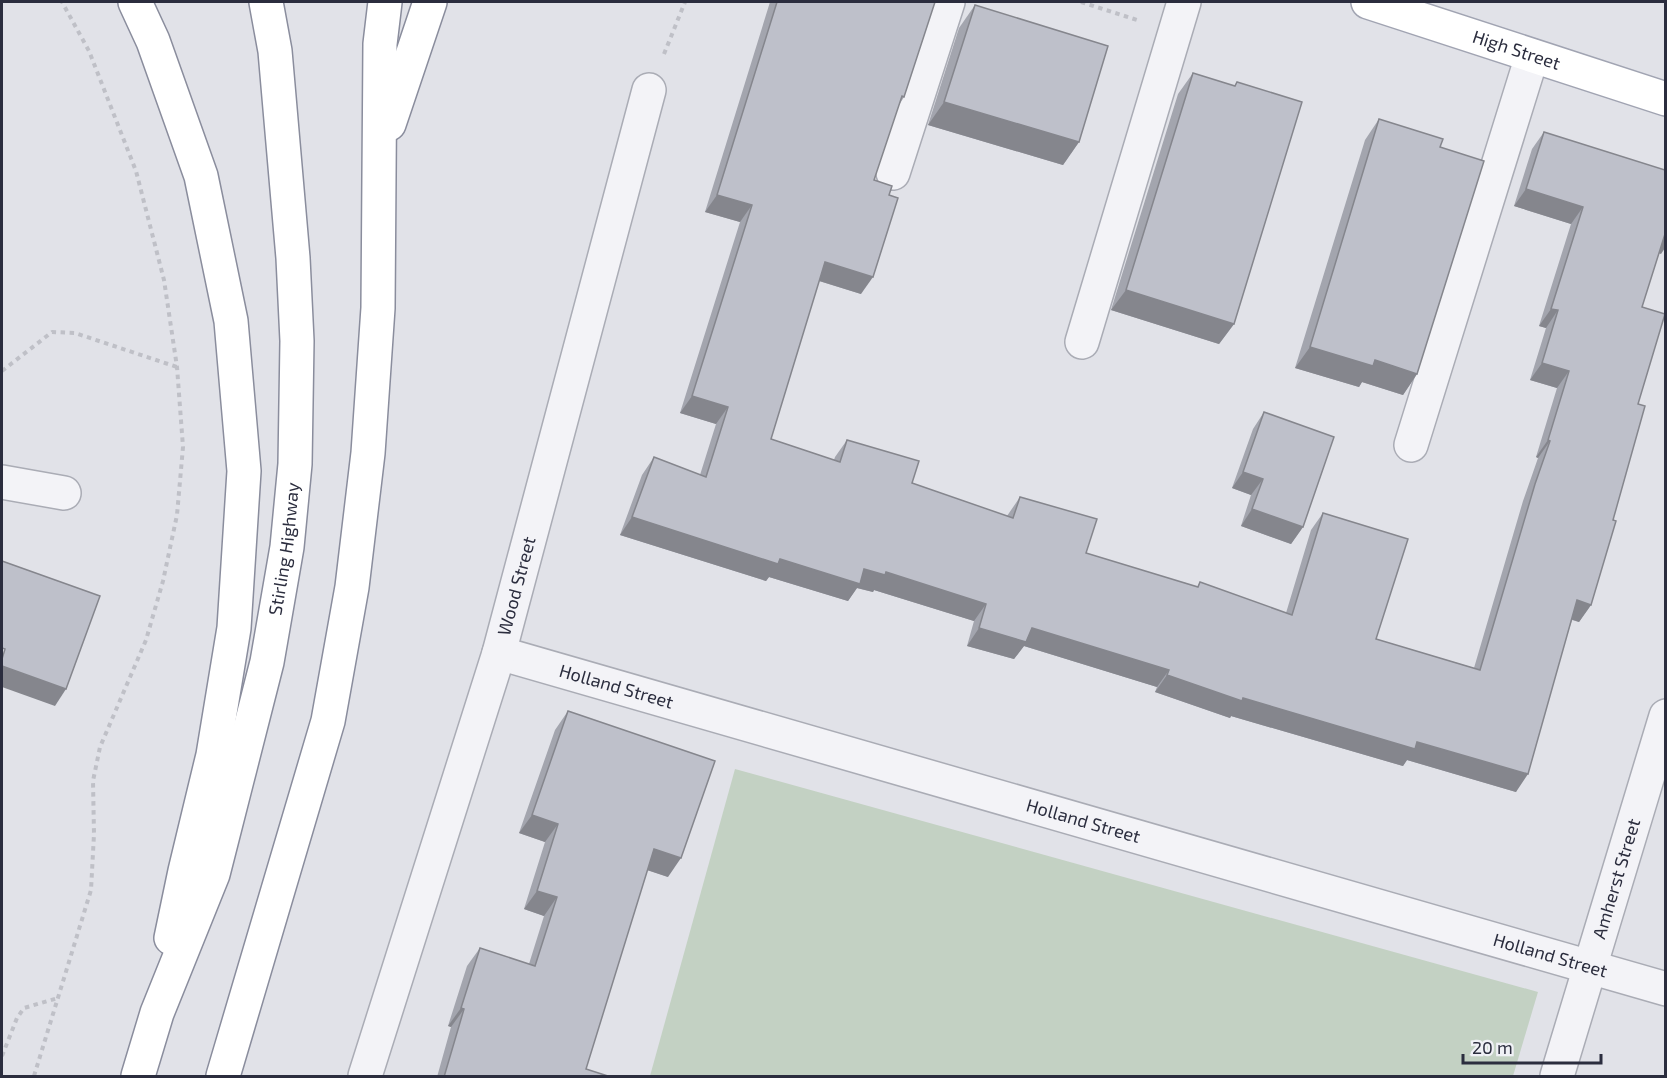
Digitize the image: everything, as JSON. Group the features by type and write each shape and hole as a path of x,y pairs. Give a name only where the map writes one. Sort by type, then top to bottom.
{"main road":[{"path":"135,2 153,41 201,176 231,321 244,471 234,628 213,755 184,871 157,1013"},
{"name":"Stirling Highway","path":"138,1077 157,1013 213,874 267,662 287,547 295,464 297,341 293,258 275,51 266,2"},
{"path":"223,1077 328,721 352,587 368,453 378,308 380,44 385,2"},
{"path":"380,151 430,2"},
{"name":"High Street","path":"1368,2 1665,99"}],"street":[{"path":"893,173 948,2"},
{"path":"1082,342 1180,16"},
{"path":"1411,445 1532,56"},
{"name":"Wood Street","path":"365,1077 499,653 649,90"},
{"path":"2,483 64,493"},
{"name":"Holland Street","path":"499,653 1665,989"},
{"name":"Amherst Street","path":"1557,1077 1665,716"}],"path":[{"path":"34,1077 91,890 94,834 93,781 100,747 146,640 163,581 177,515 183,447 177,366 164,280 136,171 89,51 62,2"},
{"path":"649,90 685,2"},
{"path":"1081,2 1180,16"},
{"path":"2,371 52,332 75,333 177,366"},
{"path":"2,1056 16,1018 24,1008 59,998"}],"green space":[{"path":"735,769 1538,992 1513,1076 650,1076"}],"building":[{"path":"777,2 935,2 874,180 892,186 889,195 898,198 873,277 825,262 771,439 840,462 847,440 919,461 912,483 1013,518 1020,497 1097,519 1086,553 1198,587 1200,582 1292,615 1323,513 1408,539 1376,639 1480,670 1569,371 1542,363 1558,310 1551,309 1583,207 1526,189 1544,132 1665,170 1665,234 1642,307 1665,314 1638,404 1645,406 1613,520 1616,521 1591,605 1577,600 1528,774 1417,742 1415,749 1243,698 1242,701 1167,675 1169,670 1032,628 1026,642 979,628 986,604 886,572 885,575 864,569 860,584 780,559 778,564 632,517 654,457 706,477 728,407 692,396 752,205 717,195"},
{"path":"975,5 1108,46 1079,142 944,102"},
{"path":"1193,73 1235,86 1237,82 1302,102 1234,324 1126,290"},
{"path":"1379,119 1443,139 1440,147 1484,161 1417,374 1375,360 1373,366 1310,347"},
{"path":"1264,412 1334,437 1303,527 1252,509 1263,479 1243,472"},
{"path":"2,561 100,596 66,689 2,666 5,649 2,648"},
{"path":"568,711 715,761 681,858 654,849 586,1069 611,1077 444,1077 464,1009 461,1008 480,948 535,966 557,897 537,891 558,824 532,815"}]}
